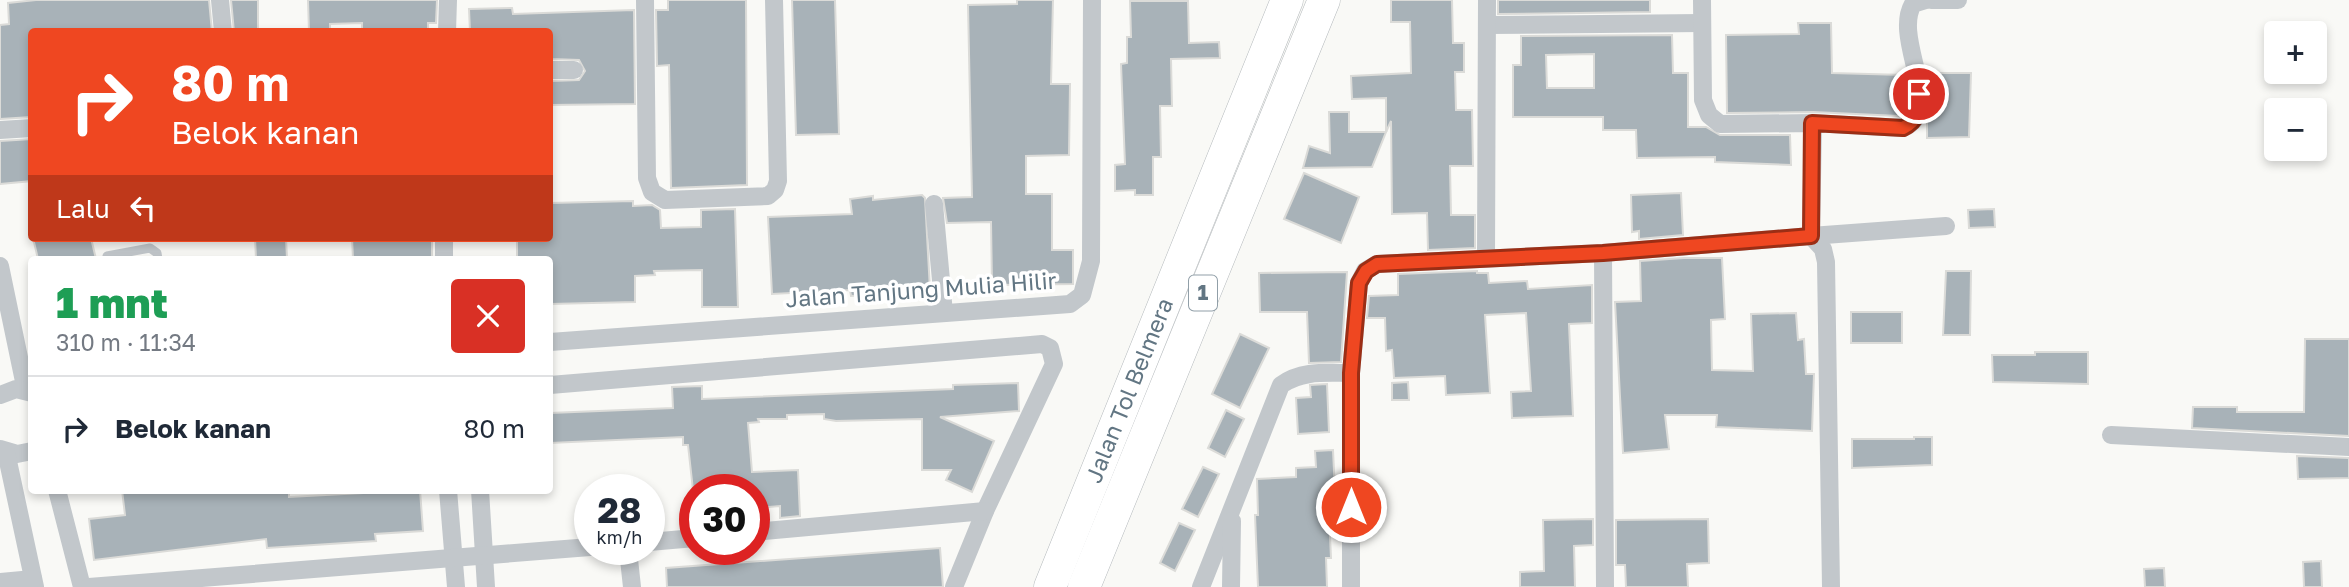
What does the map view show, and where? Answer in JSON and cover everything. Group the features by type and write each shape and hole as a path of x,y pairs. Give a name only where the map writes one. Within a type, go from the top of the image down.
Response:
{"highway":[{"name":"Jalan Tol Belmera","path":"1050,587 1287,0"},
{"name":"1","path":"1084,587 1324,0"}],"street":[{"path":"220,0 223,28"},
{"path":"447,28 448,0"},
{"path":"645,0 647,178 652,192 664,200 768,196 775,190 778,181 774,0"},
{"name":"Jalan Tanjung Mulia Hilir","path":"553,342 1070,304 1082,295 1091,261 1092,0"},
{"path":"1486,257 1487,0"},
{"path":"1702,0 1703,100 1709,115 1720,124 1812,123 1903,128 1912,124 1919,110 1918,77 1906,30 1913,4 1928,0 1958,0"},
{"path":"1487,25 1702,23"},
{"path":"553,70 574,70"},
{"path":"1812,123 1811,236 1824,249 1826,262 1831,587"},
{"path":"0,130 28,128"},
{"path":"934,204 943,313"},
{"path":"1351,587 1351,373 1359,283 1366,271 1377,264 1603,253 1946,226"},
{"path":"1603,253 1605,587"},
{"path":"0,266 28,384"},
{"path":"553,385 1042,344 1052,349 1054,363 985,511 954,587"},
{"path":"1201,587 1281,385 1292,377 1306,373 1351,373"},
{"path":"0,395 16,390 28,392"},
{"path":"2111,435 2349,447"},
{"path":"0,582 34,583 3,450 17,454 28,452"},
{"path":"58,494 82,587"},
{"path":"448,494 456,587"},
{"path":"480,494 486,587"},
{"path":"770,531 985,511"},
{"path":"1231,587 1232,511"},
{"path":"89,587 303,579 454,556 574,548"},
{"path":"630,565 632,587"}],"lane":[{"path":"107,256 150,248 158,256"}],"building":[{"path":"36,0 209,0 212,28 28,28 28,117 0,119 0,25 9,24 8,3"},
{"path":"231,0 258,0 258,28 234,28"},
{"path":"308,0 437,0 436,23 428,23 428,28 362,28 362,23 309,28"},
{"path":"668,0 746,0 747,185 671,188 669,65 657,66 656,10 668,10"},
{"path":"792,0 835,0 839,134 796,135"},
{"path":"1017,0 1053,0 1051,84 1070,84 1069,155 1026,156 1026,194 1052,194 1052,250 1073,250 1073,284 992,285 991,222 947,223 943,198 972,197 968,5 1017,4"},
{"path":"1391,0 1452,0 1453,43 1464,43 1464,72 1455,72 1456,110 1472,110 1473,166 1450,166 1451,215 1475,215 1475,248 1428,250 1427,213 1392,214 1391,121 1386,132 1386,98 1352,99 1351,76 1411,73 1410,22 1391,22"},
{"path":"1498,0 1650,0 1650,12 1498,14"},
{"path":"1130,1 1188,1 1189,43 1219,42 1220,58 1171,59 1172,106 1160,106 1161,157 1153,157 1153,195 1135,195 1135,190 1115,191 1115,165 1125,164 1121,64 1127,63 1127,37 1131,37"},
{"path":"512,8 513,14 634,10 635,104 553,105 553,81 579,80 585,71 579,60 553,59 553,28 470,28 469,9"},
{"path":"1798,23 1831,23 1832,73 1905,75 1908,104 1905,112 1899,116 1813,112 1727,113 1726,35 1799,34"},
{"path":"1672,35 1673,73 1688,73 1688,127 1706,127 1720,135 1790,135 1791,165 1715,162 1715,157 1637,158 1636,130 1603,130 1603,117 1513,117 1513,65 1521,65 1521,36","holes":["1594,54 1594,88 1547,88 1546,55"]},
{"path":"1928,73 1971,73 1969,137 1927,138 1927,119 1931,105"},
{"path":"1329,112 1349,112 1349,132 1386,132 1372,167 1303,168 1309,146 1330,153"},
{"path":"28,139 28,181 0,184 0,141"},
{"path":"1304,173 1359,197 1341,243 1284,219"},
{"path":"1681,193 1683,235 1639,239 1639,231 1632,232 1631,195"},
{"path":"922,195 925,198 930,290 851,296 850,290 772,294 768,217 852,214 850,199 873,196 873,200"},
{"path":"633,201 633,206 652,205 660,210 661,228 701,227 701,210 735,209 738,307 702,307 702,270 654,271 655,275 635,276 635,302 553,304 553,256 517,256 517,242 553,242 553,203"},
{"path":"1994,209 1995,227 1969,228 1968,210"},
{"path":"34,242 92,242 95,256 37,256"},
{"path":"255,242 286,242 287,256 256,256"},
{"path":"352,242 432,242 432,256 353,256"},
{"path":"1722,258 1725,319 1711,320 1712,370 1753,371 1751,314 1796,313 1798,340 1804,339 1806,374 1814,374 1812,431 1716,427 1717,415 1665,415 1669,449 1623,453 1615,302 1641,301 1640,261"},
{"path":"1477,271 1488,273 1489,283 1527,281 1528,289 1592,285 1592,323 1569,324 1573,416 1512,418 1511,392 1531,391 1526,313 1485,315 1490,393 1446,395 1445,376 1394,378 1392,350 1386,351 1385,318 1367,318 1369,296 1398,295 1398,274"},
{"path":"1946,271 1971,271 1970,335 1943,335"},
{"path":"1347,272 1341,362 1309,363 1307,312 1260,312 1259,273"},
{"path":"1851,312 1902,312 1902,343 1851,343"},
{"path":"1240,334 1269,348 1240,408 1212,394"},
{"path":"2305,339 2349,339 2349,436 2192,428 2193,407 2237,407 2237,412 2304,412"},
{"path":"2035,352 2088,352 2088,384 1993,382 1992,355 2035,355"},
{"path":"1408,382 1409,400 1392,400 1392,383"},
{"path":"1018,383 1019,411 940,417 994,441 972,492 946,480 951,470 922,470 922,419 836,421 824,419 824,414 787,415 787,419 758,419 759,422 748,423 752,472 798,470 800,516 780,518 780,506 770,507 770,474 691,474 688,445 683,445 683,437 553,443 553,413 673,408 672,387 702,386 702,399 953,389 953,385"},
{"path":"1327,384 1329,432 1298,434 1296,398 1311,397 1310,385"},
{"path":"1226,410 1244,419 1225,457 1208,448"},
{"path":"1932,437 1932,465 1852,468 1852,439"},
{"path":"1333,450 1335,492 1328,492 1331,558 1326,558 1327,587 1258,587 1255,515 1258,515 1257,479 1296,477 1296,468 1316,467 1315,451"},
{"path":"2297,456 2349,458 2349,478 2298,479"},
{"path":"1203,467 1219,474 1198,517 1182,509"},
{"path":"122,494 289,494 289,497 420,494 423,531 375,534 376,541 267,548 266,539 94,560 89,519 125,515"},
{"path":"1593,519 1593,545 1574,546 1575,587 1520,587 1520,572 1544,571 1543,520"},
{"path":"1708,519 1709,563 1687,564 1688,587 1626,587 1625,565 1616,565 1616,520"},
{"path":"1179,523 1195,530 1175,571 1160,563"},
{"path":"940,548 943,587 667,587 666,568 770,565 770,560"},
{"path":"2321,561 2322,587 2304,587 2303,562"},
{"path":"2164,568 2165,587 2145,587 2144,569"}],"route":[{"path":"1351,507 1351,373 1359,283 1366,271 1377,264 1603,253 1811,236 1812,123 1903,128 1912,124 1919,110 1919,94"}]}
